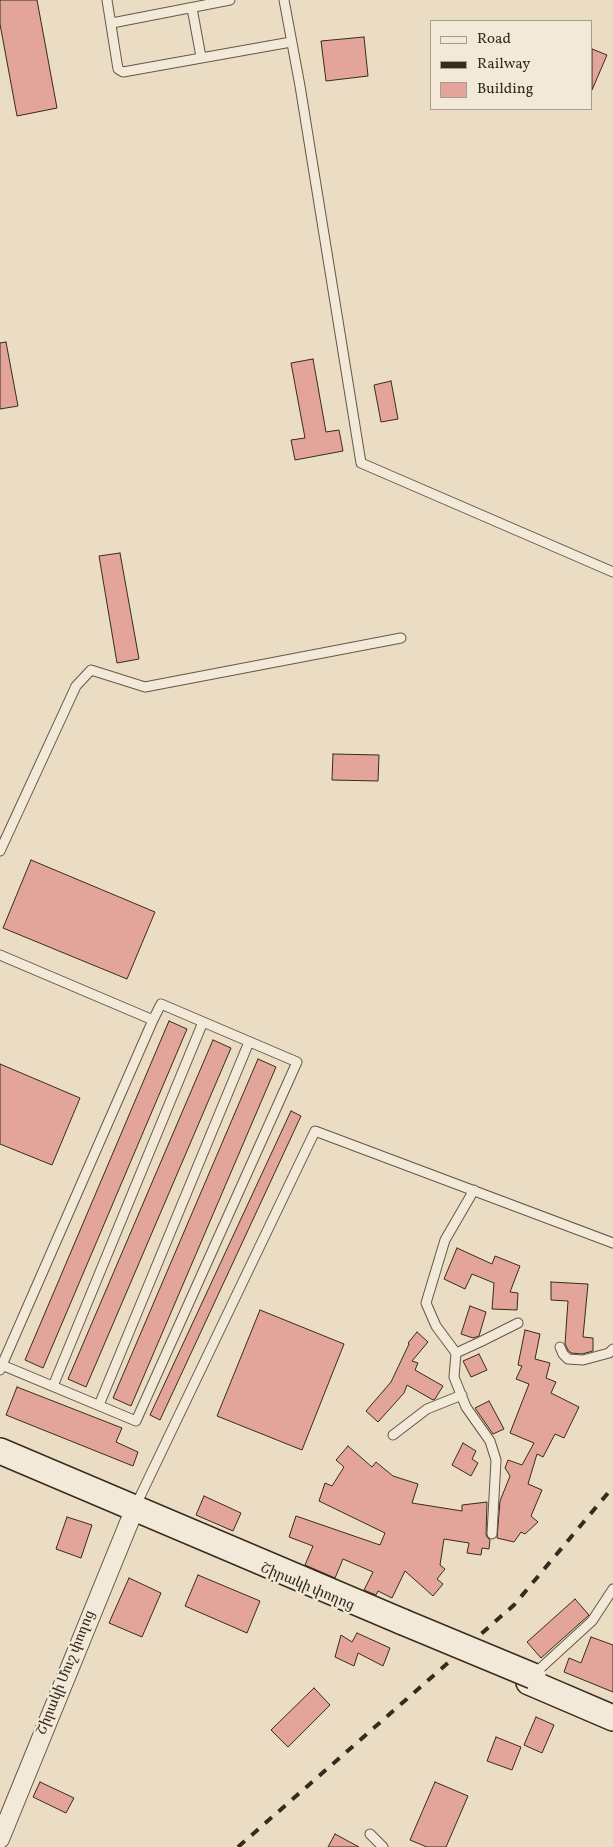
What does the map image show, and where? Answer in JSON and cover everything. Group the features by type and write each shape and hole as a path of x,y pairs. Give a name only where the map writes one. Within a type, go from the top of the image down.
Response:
{"main road":[{"name":"Շիրակի փողոց","path":"0,1451 133,1511"},
{"name":"Շիրակի փողոց","path":"0,1458 133,1511 531,1679 613,1718"},
{"name":"Շիրակի փողոց","path":"559,1691 613,1708"}],"street":[{"name":"Շիրակի Մուշ փողոց","path":"0,1839 133,1511"}],"lane":[{"path":"107,0 118,69 123,72 201,56 291,42"},
{"path":"112,23 230,0"},
{"path":"284,0 300,86 361,463 613,572"},
{"path":"192,8 201,56"},
{"path":"0,850 76,686 91,670 145,688 401,638"},
{"path":"0,954 153,1020"},
{"path":"161,1004 203,1022 297,1062 136,1421 53,1386 1,1368 161,1004"},
{"path":"53,1386 203,1022"},
{"path":"99,1405 249,1042"},
{"path":"133,1511 315,1131 613,1243"},
{"path":"474,1190 446,1240 426,1302 436,1326 456,1353 454,1377 466,1407 490,1441 496,1460 492,1534"},
{"path":"456,1353 518,1323"},
{"path":"560,1347 568,1359 583,1360 609,1353 613,1349"},
{"path":"393,1435 427,1408 462,1395"},
{"path":"531,1679 592,1621 613,1589"},
{"path":"370,1834 383,1847"}],"building":[{"path":"0,0 37,0 57,108 17,116 0,24"},
{"path":"364,37 368,76 326,81 321,41"},
{"path":"593,49 607,55 593,88"},
{"path":"6,342 18,406 0,409 0,343"},
{"path":"313,359 326,432 339,430 343,451 295,460 291,440 305,438 291,363"},
{"path":"391,381 398,419 381,422 374,385"},
{"path":"120,553 139,659 117,663 99,556"},
{"path":"333,754 379,755 378,781 332,780"},
{"path":"31,860 155,912 127,979 3,928"},
{"path":"169,1021 187,1029 43,1368 25,1360"},
{"path":"213,1040 231,1048 86,1387 68,1379"},
{"path":"258,1059 276,1067 131,1406 113,1398"},
{"path":"0,1064 80,1098 52,1165 0,1144"},
{"path":"291,1111 301,1116 160,1420 150,1415"},
{"path":"457,1248 492,1264 495,1256 520,1266 510,1292 518,1293 517,1310 492,1309 494,1283 472,1274 465,1289 444,1279"},
{"path":"551,1282 588,1284 583,1337 593,1338 593,1351 582,1354 571,1353 568,1350 565,1344 568,1301 551,1300"},
{"path":"470,1306 486,1312 479,1336 473,1338 461,1334"},
{"path":"260,1310 344,1344 302,1450 217,1416"},
{"path":"525,1330 540,1334 535,1359 550,1363 546,1378 556,1382 551,1393 579,1407 564,1438 555,1434 543,1457 537,1454 528,1484 542,1490 531,1516 538,1522 525,1534 521,1532 514,1542 497,1538 500,1501 510,1476 505,1468 508,1460 522,1465 534,1443 510,1433 529,1384 516,1379 522,1366 518,1365"},
{"path":"417,1332 428,1342 412,1361 418,1363 415,1370 443,1386 433,1400 407,1385 404,1393 378,1422 366,1411 391,1382 408,1343"},
{"path":"479,1354 487,1370 471,1377 463,1361"},
{"path":"17,1387 122,1428 116,1442 138,1452 133,1466 6,1415"},
{"path":"489,1401 504,1429 493,1434 475,1408"},
{"path":"463,1443 476,1451 472,1459 478,1463 471,1476 452,1465"},
{"path":"348,1446 372,1467 376,1462 393,1476 418,1484 412,1503 462,1511 462,1505 487,1502 486,1534 490,1540 489,1549 482,1548 481,1555 467,1553 469,1543 444,1539 440,1565 445,1569 437,1579 443,1584 433,1596 405,1571 392,1598 378,1591 376,1595 364,1590 373,1572 343,1559 335,1578 305,1565 313,1546 289,1537 296,1516 380,1545 385,1533 319,1501 325,1483 332,1486 344,1467 336,1460"},
{"path":"204,1496 241,1513 233,1531 196,1515"},
{"path":"67,1517 92,1525 81,1558 56,1549"},
{"path":"198,1575 260,1601 247,1633 185,1606"},
{"path":"129,1578 161,1593 142,1637 109,1623"},
{"path":"575,1599 589,1615 541,1658 527,1642"},
{"path":"357,1633 390,1648 383,1666 358,1653 354,1666 335,1657 341,1635 352,1642"},
{"path":"591,1637 613,1645 613,1692 564,1672 569,1658 581,1663"},
{"path":"314,1688 330,1705 288,1747 271,1730"},
{"path":"536,1717 554,1725 542,1753 524,1745"},
{"path":"496,1737 521,1747 512,1770 487,1761"},
{"path":"40,1782 74,1798 66,1813 33,1797"},
{"path":"435,1782 468,1796 446,1847 427,1847 410,1840"},
{"path":"335,1834 359,1847 328,1847"}],"railway":[{"path":"238,1847 514,1605 613,1487"}]}
